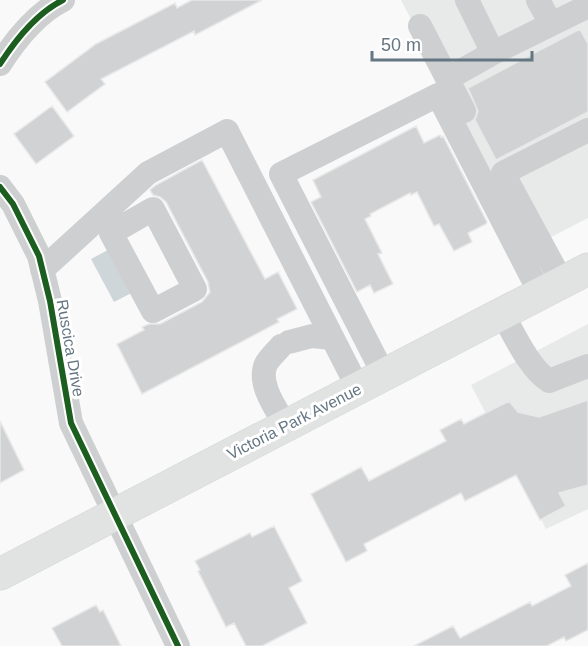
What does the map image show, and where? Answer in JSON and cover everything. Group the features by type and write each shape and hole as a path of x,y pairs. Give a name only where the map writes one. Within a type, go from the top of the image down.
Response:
{"main road":[{"name":"Victoria Park Avenue","path":"0,574 563,281"}],"street":[{"path":"0,64 11,46 49,8 63,0"},
{"path":"467,0 493,53"},
{"path":"538,0 551,24"},
{"path":"447,79 493,53 588,6"},
{"path":"420,26 491,163 503,173 563,281"},
{"path":"371,382 282,174 438,95 563,281"},
{"path":"503,173 588,130"},
{"path":"42,270 148,173 227,131 332,338 371,382"},
{"path":"138,182 153,210"},
{"name":"Ruscica Drive","path":"0,187 13,204 39,256 50,301 71,423 178,646"},
{"path":"502,313 521,348 549,381 588,366"},
{"path":"286,426 268,393 264,378 266,364 285,344 312,336 332,338"}],"shaded area":[{"path":"401,0 573,0 574,2 588,0 588,218 530,248"},
{"path":"121,243 145,286 114,302 91,259"},
{"path":"588,324 588,509 546,529 471,385"}],"building":[{"path":"192,0 262,0 195,35 194,31 101,79 105,84 67,112 45,82 96,44 175,3 177,8"},
{"path":"580,29 588,44 588,112 496,160 475,120 478,111 468,88"},
{"path":"52,106 74,136 36,164 14,134"},
{"path":"416,126 424,143 440,135 443,136 487,222 468,233 472,242 454,251 439,224 434,226 417,192 411,195 410,193 370,214 371,216 365,219 382,253 378,254 393,284 374,293 370,285 357,292 311,202 321,197 313,180"},
{"path":"202,160 265,279 278,272 297,309 277,319 279,322 142,394 117,344 144,330 142,327 149,324 160,324 202,302 210,292 208,282 166,202 153,195 150,190"},
{"path":"588,400 588,485 559,493 566,506 540,520 516,475 465,501 461,493 364,544 367,551 346,562 311,494 361,467 369,481 446,441 440,430 461,419 464,424 509,401 518,412 539,417"},
{"path":"0,421 24,470 0,483"},
{"path":"274,526 302,581 289,588 307,623 262,646 246,646 234,623 226,627 195,561 250,533 252,537"},
{"path":"588,563 588,630 566,641 564,637 547,646 414,646 453,626 460,638 530,602 532,606 571,586 565,575"},
{"path":"96,605 100,612 103,610 121,646 62,646 52,628"}],"cycle path":[{"path":"0,64 28,28 44,12 63,0"},
{"path":"0,187 13,204 39,256 50,301 71,423 178,646"}]}
